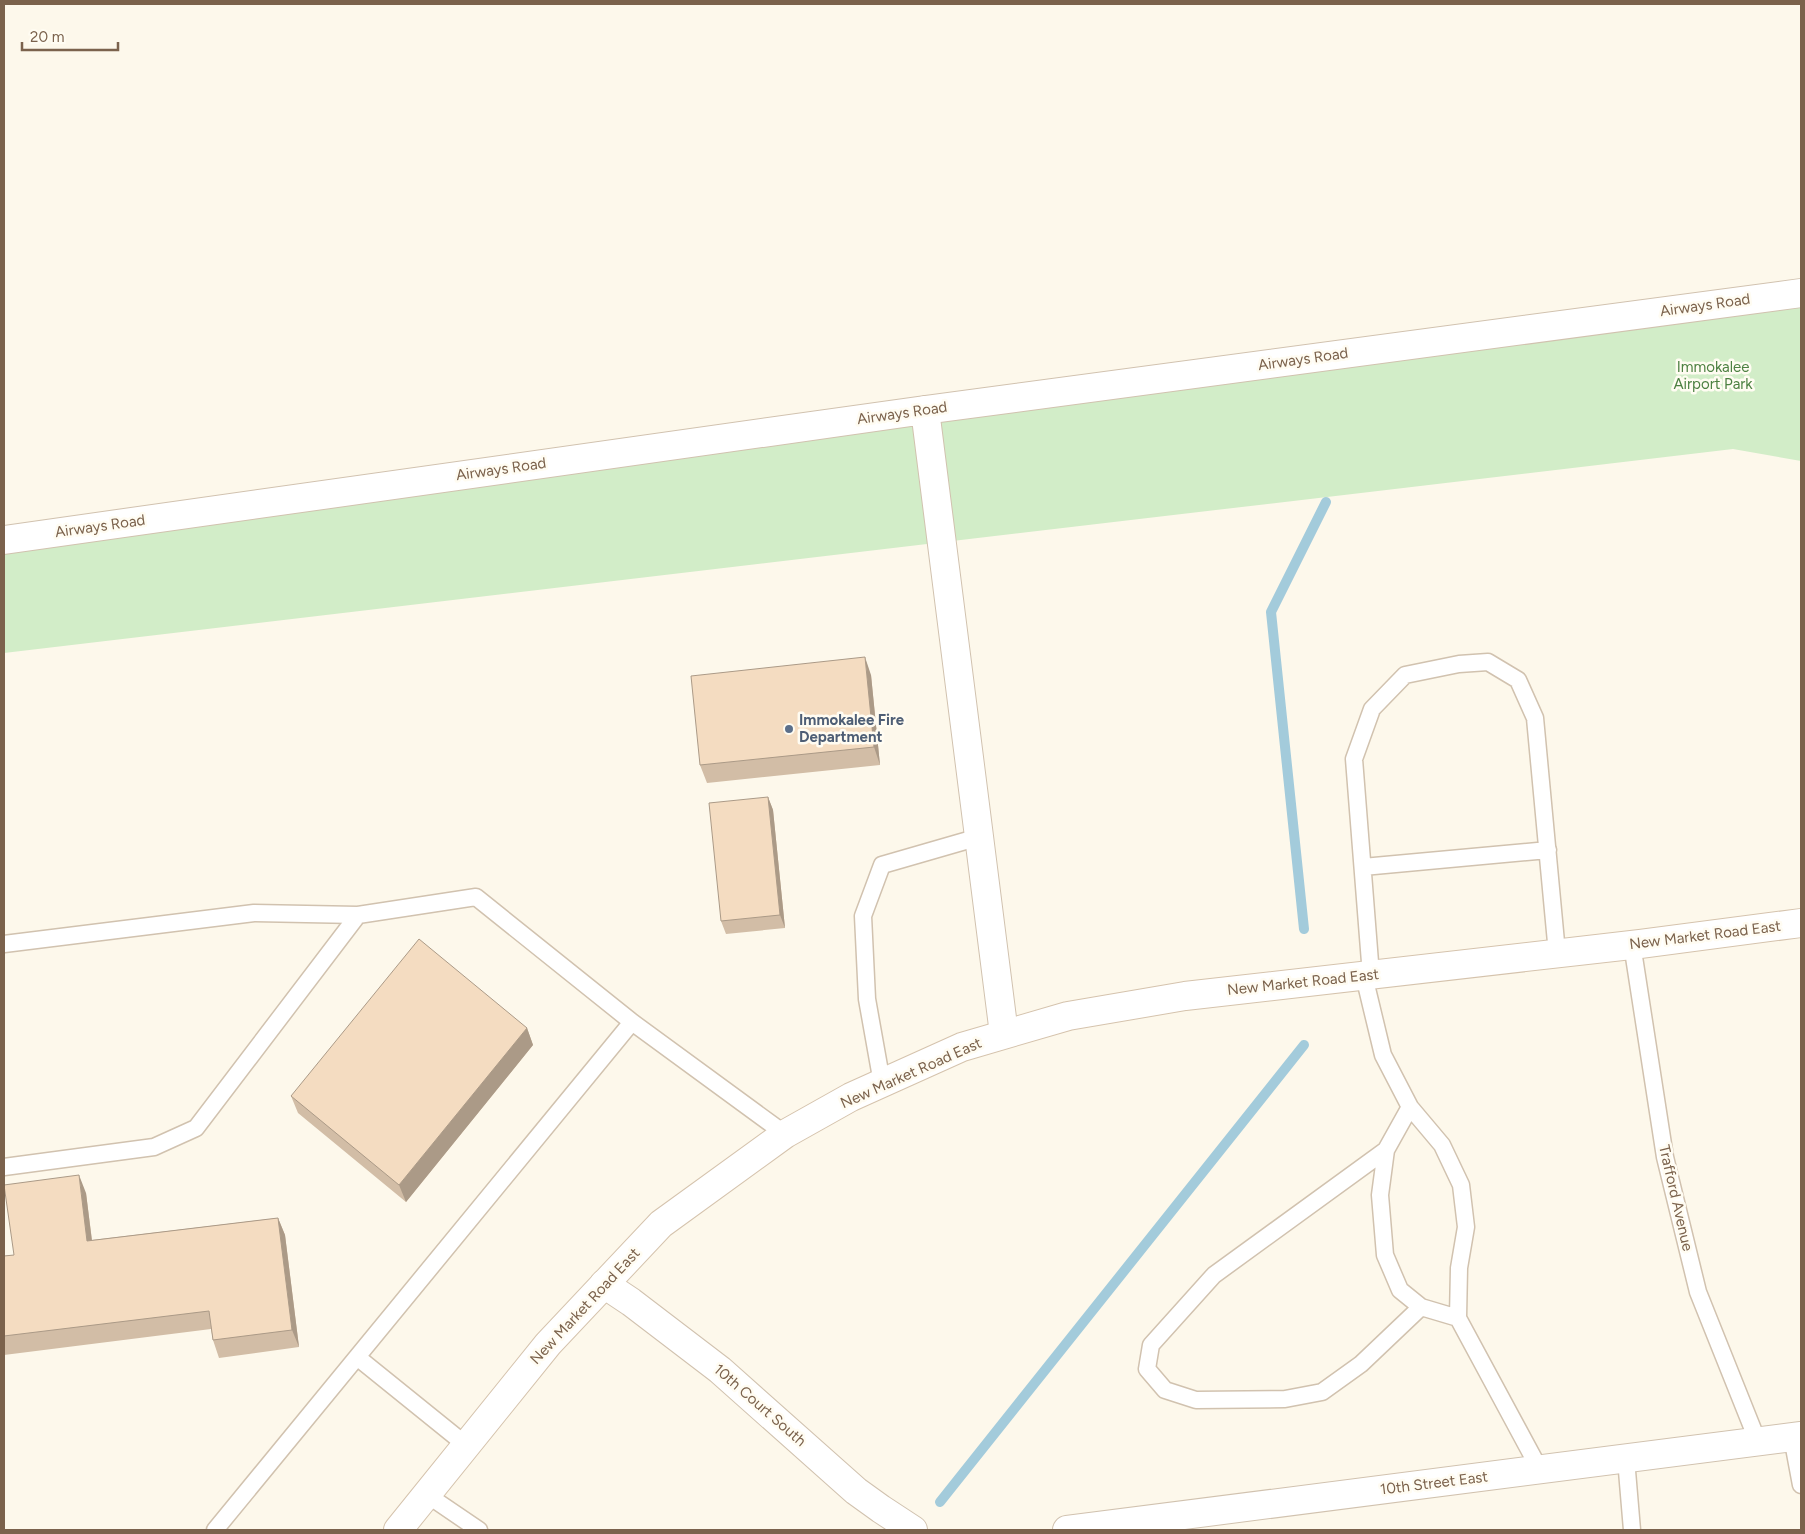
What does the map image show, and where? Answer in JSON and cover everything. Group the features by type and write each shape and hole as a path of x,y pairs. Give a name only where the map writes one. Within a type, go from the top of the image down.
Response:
{"street":[{"name":"Airways Road","path":"4,540 926,410 1801,293"},
{"path":"926,410 1004,1034"},
{"name":"New Market Road East","path":"398,1530 548,1344 661,1224 785,1134 851,1097 962,1047 1068,1016 1185,996 1801,923"},
{"name":"10th Court South","path":"604,1284 631,1302 720,1370 856,1491 912,1530"},
{"name":"10th Street East","path":"1067,1530 1797,1437"}],"lane":[{"path":"1540,1470 1458,1318 1459,1268 1466,1227 1461,1184 1442,1145 1410,1106 1383,1055 1368,975 1363,867 1354,759 1372,709 1405,675 1459,664 1488,662 1518,680 1535,718 1557,953"},
{"path":"882,1083 867,999 863,916 882,865 979,837"},
{"path":"1363,867 1548,850"},
{"path":"4,944 254,913 358,916 476,897 632,1022 785,1134"},
{"path":"4,1168 154,1147 196,1128 358,916"},
{"name":"Trafford Avenue","path":"1632,944 1665,1157 1698,1292 1758,1442"},
{"path":"215,1530 632,1022"},
{"path":"1410,1106 1386,1150 1380,1195 1385,1255 1400,1290 1420,1307 1458,1318"},
{"path":"1386,1150 1214,1275 1151,1345 1148,1369 1165,1390 1196,1400 1285,1399 1322,1392 1361,1364 1420,1307"},
{"path":"357,1357 466,1445"},
{"path":"1797,1437 1801,1485"},
{"path":"1626,1459 1632,1530"},
{"path":"426,1494 479,1530"}],"green space":[{"name":"Immokalee Airport Park","path":"1801,288 1801,461 1733,449 4,653 4,540"}],"building":[{"name":"Immokalee Fire Department","path":"865,657 874,747 700,765 691,676"},
{"path":"768,797 780,915 721,921 709,803"},
{"path":"419,939 527,1028 399,1185 291,1096"},
{"path":"79,1175 87,1241 278,1218 292,1330 213,1340 209,1311 4,1336 4,1256 14,1255 4,1185"}],"waterway":[{"path":"1304,929 1271,612 1326,502"},
{"path":"940,1502 1304,1045"}],"place":[{"name":"Immokalee Fire Department","path":"789,729"}]}
